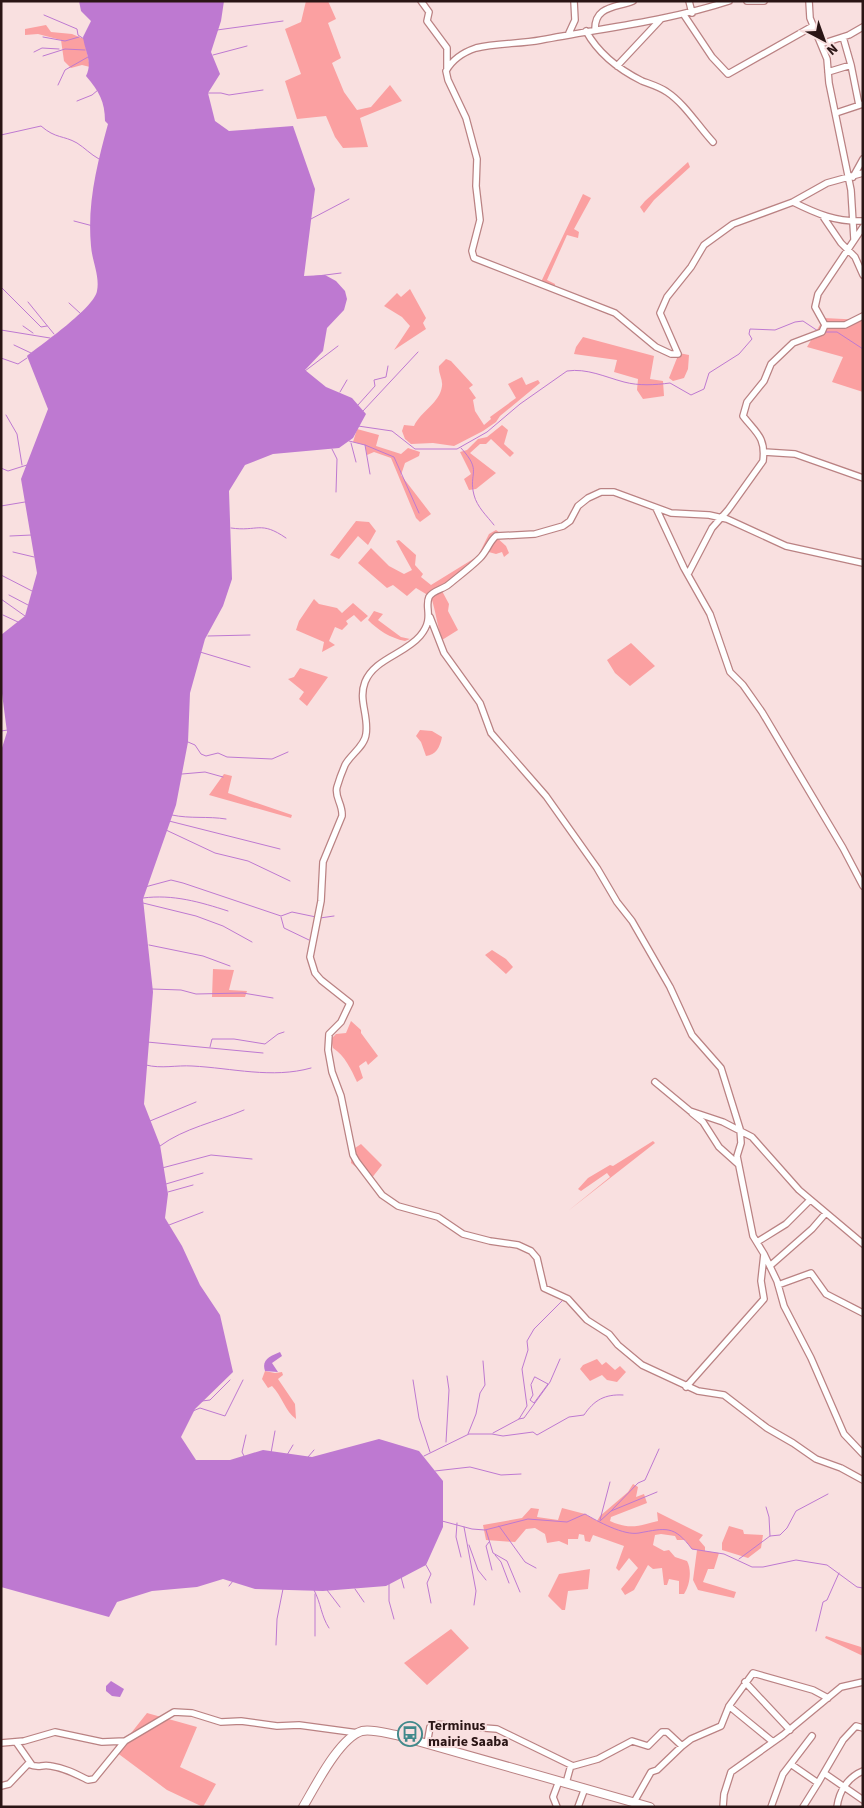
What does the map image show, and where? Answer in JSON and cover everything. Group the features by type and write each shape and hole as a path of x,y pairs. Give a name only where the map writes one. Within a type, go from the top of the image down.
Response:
{"street":[{"path":"421,1 429,12 427,21 447,48 448,80 466,118 477,159 476,186 480,220 472,251 474,258 615,313 662,351 678,354 660,313 667,297 692,267 700,250 733,224 793,202 827,183 851,178 863,173"},
{"path":"569,33 575,20 574,1"},
{"path":"595,29 598,16 603,10 633,1"},
{"path":"689,1 692,13"},
{"path":"447,69 460,56 477,48 542,40 569,33 684,15 729,1"},
{"path":"747,1 764,1"},
{"path":"809,1 809,14 827,59 837,129 851,178 854,239"},
{"path":"684,15 708,52 728,74 813,26"},
{"path":"617,66 661,19"},
{"path":"821,44 843,37 863,26"},
{"path":"586,31 606,57 617,66 670,95 713,142"},
{"path":"836,113 861,104 843,37"},
{"path":"828,72 851,65"},
{"path":"851,178 863,160"},
{"path":"793,202 824,218 853,222 863,221"},
{"path":"824,218 841,244 848,249 862,270"},
{"path":"825,325 815,307 818,294 863,227"},
{"path":"825,325 845,325 863,316"},
{"path":"688,574 708,533 761,465 764,452 760,435 742,414 745,406 764,381 770,364 788,346 820,334 825,325"},
{"path":"764,452 795,454 863,478"},
{"path":"863,563 786,546 721,518 688,513 671,513 614,492 601,492 578,506 570,521 563,526 535,534 496,536 484,554 470,567 447,586 431,594 429,598 430,616 444,653 480,703 491,733 546,796 597,868 617,902 632,921 670,987 692,1035 721,1068 740,1129 738,1164 745,1190 753,1236 771,1265 784,1306 811,1358 844,1434 863,1454"},
{"path":"656,508 710,614 730,672 743,685 762,712 843,848 863,886"},
{"path":"430,616 420,636 380,663 366,679 362,703 366,717 366,737 345,765 337,788 336,793 343,808 342,816 322,869 321,901 310,957 315,973 321,980 350,1003 341,1022 330,1034 328,1050 332,1072 342,1096 352,1155 382,1195 398,1206 438,1217 463,1234 490,1241 518,1245 531,1251 537,1258 542,1284 548,1291 568,1299 587,1320 608,1334 642,1365 686,1387 724,1395 766,1428 794,1443 816,1459 841,1468 863,1480"},
{"path":"655,1082 703,1122 719,1147 738,1164"},
{"path":"690,1111 740,1129 760,1144 810,1200 863,1244"},
{"path":"757,1242 786,1224 810,1200"},
{"path":"771,1265 812,1230 825,1214"},
{"path":"686,1387 761,1305 764,1299 761,1281 764,1254"},
{"path":"778,1285 811,1273 826,1294 863,1313"},
{"path":"761,1281 775,1276"},
{"path":"623,1807 632,1802 651,1772 657,1770 682,1746 691,1739 721,1726 729,1706 751,1674 755,1672 790,1685 813,1690 828,1698"},
{"path":"745,1682 790,1730"},
{"path":"723,1807 724,1794 731,1772 790,1730 841,1687 863,1682"},
{"path":"729,1706 773,1742"},
{"path":"30,1763 74,1771 91,1780 100,1774 125,1741 170,1714 178,1712 192,1713 221,1722 241,1721 277,1726 299,1725 358,1733 368,1731 385,1733 650,1807"},
{"path":"427,1744 432,1724 486,1727 507,1732 518,1740 571,1765 590,1763 632,1741 648,1746 662,1732 667,1732 682,1746"},
{"path":"804,1807 829,1761 852,1730 856,1726 863,1728"},
{"path":"1,1743 24,1741 43,1733 55,1732 102,1742 125,1741"},
{"path":"306,1805 334,1758 349,1739 358,1733"},
{"path":"771,1807 782,1774 792,1765 812,1736"},
{"path":"22,1749 24,1741"},
{"path":"16,1742 30,1763"},
{"path":"1,1786 9,1784 30,1763"},
{"path":"557,1807 553,1797 571,1765"},
{"path":"792,1765 818,1783"},
{"path":"837,1807 845,1786 852,1777 863,1771"},
{"path":"824,1773 863,1800"},
{"path":"578,1807 585,1788"}],"shaded area":[{"path":"79,1 224,1 221,21 211,52 220,74 208,93 215,121 229,131 293,126 315,189 304,276 325,275 336,281 345,291 347,299 344,310 327,328 323,351 305,370 326,387 352,398 366,414 353,438 339,448 273,454 245,465 229,491 232,579 223,606 205,639 190,693 188,742 176,805 143,899 153,992 144,1104 160,1145 168,1194 165,1218 182,1246 200,1285 220,1315 233,1372 195,1409 181,1437 196,1460 230,1460 263,1450 312,1457 379,1439 419,1451 443,1481 443,1527 426,1565 386,1586 323,1591 255,1589 223,1579 197,1587 152,1591 117,1602 109,1617 1,1587 1,751 7,732 1,686 1,635 25,616 37,573 21,479 48,409 27,356 87,307 94,298 98,285 91,246 90,215 97,169 108,124 105,121 104,108 100,97 86,76 89,61 83,37 91,21 81,11"},
{"path":"306,1 328,1 336,19 328,23 341,58 332,63 344,92 357,110 371,107 390,85 402,101 360,118 368,147 343,148 335,137 326,116 297,119 285,81 301,74 285,29 301,22"},
{"path":"46,25 51,32 72,34 84,39 90,67 82,65 71,68 64,61 61,40 38,34 25,35 25,29"},
{"path":"688,162 690,167 654,200 644,213 640,207 645,201"},
{"path":"583,194 591,198 574,229 579,232 578,238 567,235 547,280 555,284 555,287 541,282"},
{"path":"410,289 426,318 423,323 426,329 394,350 410,326 402,317 384,306 397,293 401,297"},
{"path":"824,318 863,320 863,392 832,382 843,357 807,347"},
{"path":"583,337 654,356 650,379 663,381 664,396 643,399 637,390 638,379 614,372 617,360 574,354 576,347"},
{"path":"679,353 689,355 688,369 684,378 673,381 669,378"},
{"path":"446,359 451,361 473,385 469,388 476,398 473,400 475,411 484,425 491,419 490,417 516,398 508,384 522,377 526,385 538,380 540,383 500,416 496,422 454,446 433,443 411,444 405,439 402,431 404,425 414,426 438,397 441,392 442,383 439,366"},
{"path":"502,425 508,430 504,444 514,453 510,457 491,439 486,444 480,444 470,453 496,473 476,489 469,490 464,479 471,474 460,452 467,450 478,439 487,437"},
{"path":"357,429 379,435 376,446 401,454 408,448 420,452 419,456 405,463 401,475 431,514 420,522 416,518 391,458 374,452 367,455 365,445 353,442"},
{"path":"356,521 369,522 376,531 368,545 358,536 339,559 330,555"},
{"path":"496,530 500,533 495,536 506,546 509,553 504,557 502,552 496,554 485,551 442,591 449,604 448,611 458,630 442,640 431,597 416,588 407,596 393,585 387,588 358,563 371,548 389,566 404,574 412,570 396,541 399,540 416,555 415,565 423,574 421,577 431,585 478,556 489,534"},
{"path":"314,599 319,604 337,608 342,613 353,603 368,616 361,622 354,615 346,621 348,624 342,630 335,627 329,641 335,645 322,652 324,642 296,630 299,621"},
{"path":"374,611 383,614 378,620 401,637 410,639 405,641 394,638 376,627 368,620"},
{"path":"631,643 655,666 630,686 615,673 607,660"},
{"path":"300,668 328,677 307,706 299,699 304,692 288,679 294,677"},
{"path":"420,730 432,731 442,737 439,747 432,754 426,756 421,742 416,736"},
{"path":"224,774 232,776 228,793 292,815 291,818 209,795"},
{"path":"492,950 506,959 513,967 506,974 485,955"},
{"path":"213,969 234,970 229,990 247,991 245,997 212,997"},
{"path":"351,1021 361,1030 361,1033 378,1056 368,1065 366,1061 359,1066 363,1078 357,1082 344,1059 333,1048 331,1039 336,1034 346,1033"},
{"path":"653,1141 655,1143 568,1211 610,1177 607,1173 581,1191 578,1189 588,1178 610,1165 613,1166"},
{"path":"361,1144 382,1165 371,1179 351,1163 352,1150"},
{"path":"280,1352 282,1356 272,1363 278,1372 265,1371 264,1364 266,1361"},
{"path":"597,1359 602,1365 606,1362 615,1370 620,1366 626,1372 617,1382 607,1380 602,1375 590,1381 580,1369 583,1365"},
{"path":"265,1371 282,1372 283,1375 278,1379 295,1404 296,1419 289,1412 272,1386 268,1388 262,1379"},
{"path":"633,1484 638,1487 636,1497 644,1494 647,1503 611,1517 610,1521 623,1526 639,1526 658,1521 657,1512 703,1535 699,1540 705,1547 705,1551 719,1553 714,1569 708,1569 703,1582 736,1592 734,1598 698,1590 693,1580 697,1550 692,1549 685,1540 677,1540 675,1536 655,1535 653,1545 664,1551 669,1550 675,1557 687,1561 690,1578 684,1594 679,1594 679,1581 669,1579 667,1585 664,1585 662,1568 653,1569 648,1565 634,1590 625,1595 621,1589 638,1568 629,1558 619,1571 616,1568 624,1546 593,1535 590,1542 585,1541 584,1535 579,1534 578,1539 568,1539 568,1545 559,1541 547,1543 545,1534 535,1528 526,1529 515,1542 486,1540 483,1525 522,1518 531,1508 539,1509 537,1517 558,1520 562,1508 585,1514 597,1521 600,1516 628,1492"},
{"path":"729,1526 743,1530 744,1534 763,1535 761,1548 748,1558 722,1550 722,1543"},
{"path":"590,1569 588,1589 568,1591 565,1610 562,1610 548,1596 559,1574"},
{"path":"451,1629 469,1648 427,1685 404,1663"},
{"path":"826,1636 861,1647 863,1656 825,1638"},
{"path":"111,1681 124,1689 120,1697 112,1696 106,1691 106,1686"},
{"path":"147,1713 197,1727 180,1767 216,1784 203,1807 167,1790 116,1752"}],"waterway":[{"path":"44,15 77,29 78,35 84,39"},
{"path":"217,30 283,21"},
{"path":"43,37 65,41 79,37"},
{"path":"213,55 247,46"},
{"path":"34,52 42,48 59,49"},
{"path":"43,56 65,49 85,50"},
{"path":"58,85 65,70 88,57"},
{"path":"77,101 92,95 98,90"},
{"path":"207,93 229,95 263,90"},
{"path":"1,135 41,126 55,135 77,143 99,159"},
{"path":"309,220 349,199"},
{"path":"74,221 93,226"},
{"path":"302,278 341,273"},
{"path":"1,287 41,327 47,326"},
{"path":"28,302 54,334"},
{"path":"69,303 81,314"},
{"path":"358,426 392,431 415,449 457,449 487,432 520,404 567,371 589,372 635,384 653,385 670,383 691,395 704,389 709,373 739,354 752,339 749,334 750,329 775,330 803,321 818,331"},
{"path":"23,326 33,333"},
{"path":"1,330 50,338"},
{"path":"824,332 837,332 863,349"},
{"path":"14,345 31,353"},
{"path":"305,371 338,346"},
{"path":"363,411 418,352"},
{"path":"1,358 18,364 27,358"},
{"path":"358,405 375,386 374,380 386,377 388,366"},
{"path":"340,392 347,380"},
{"path":"6,415 17,434 22,465"},
{"path":"349,441 365,445 394,457 419,513"},
{"path":"351,443 356,462"},
{"path":"365,445 370,474"},
{"path":"461,448 468,456 473,467 475,499 494,525"},
{"path":"332,449 337,459 336,492"},
{"path":"1,468 8,471 27,465"},
{"path":"1,506 25,502"},
{"path":"231,528 270,529 286,538"},
{"path":"10,536 32,535"},
{"path":"13,552 34,557"},
{"path":"1,575 32,591"},
{"path":"9,595 28,605"},
{"path":"1,599 25,616"},
{"path":"3,615 18,622"},
{"path":"208,636 250,635"},
{"path":"200,652 250,667"},
{"path":"1,731 8,730"},
{"path":"188,742 195,745 201,754 206,756 218,753 227,757 272,759 288,752"},
{"path":"182,774 205,772 223,777"},
{"path":"172,815 226,819"},
{"path":"169,821 280,849"},
{"path":"166,830 215,853 248,861 290,881"},
{"path":"145,887 171,880 281,916 292,912 316,917"},
{"path":"143,898 176,898 228,911"},
{"path":"143,903 196,916 223,926 252,942"},
{"path":"320,918 334,916"},
{"path":"281,917 284,928 309,940"},
{"path":"149,945 203,956 230,966"},
{"path":"152,989 181,990 196,994 243,993 273,998"},
{"path":"210,1047 212,1039 234,1039 265,1044 278,1034 284,1032"},
{"path":"147,1042 263,1053"},
{"path":"146,1065 157,1067 192,1066 267,1073 282,1073 311,1068"},
{"path":"150,1121 196,1102"},
{"path":"160,1146 179,1134 244,1110"},
{"path":"162,1168 211,1155 252,1159"},
{"path":"166,1184 203,1173"},
{"path":"168,1192 193,1185"},
{"path":"169,1225 203,1212"},
{"path":"493,1433 519,1419 527,1406 522,1369 528,1350 527,1341 534,1329 563,1300"},
{"path":"519,1419 524,1418 550,1382 560,1359"},
{"path":"468,1434 476,1414 480,1393 485,1385 483,1361"},
{"path":"446,1442 449,1390 447,1376"},
{"path":"535,1377 548,1384 534,1403 530,1400 533,1395 531,1385 535,1377"},
{"path":"202,1401 210,1400 230,1380"},
{"path":"193,1411 200,1408 225,1416 243,1380"},
{"path":"413,1380 419,1418 430,1452"},
{"path":"424,1456 469,1434 503,1436 533,1432 537,1435 569,1417 584,1415 600,1399 623,1395"},
{"path":"271,1453 275,1431"},
{"path":"244,1456 242,1452 246,1435"},
{"path":"287,1455 293,1445"},
{"path":"611,1511 638,1483 645,1480 659,1449"},
{"path":"308,1457 314,1450"},
{"path":"435,1471 470,1467 501,1475 521,1474"},
{"path":"600,1520 610,1482"},
{"path":"600,1521 611,1511 657,1492"},
{"path":"739,1559 770,1536 780,1535 787,1528 796,1511 828,1494"},
{"path":"766,1507 769,1517 770,1536"},
{"path":"442,1521 472,1529 485,1530 528,1519 567,1522 585,1514 626,1532 639,1533 669,1530 680,1536 692,1549 724,1554 752,1567 763,1567 796,1560 827,1565 857,1587 863,1588"},
{"path":"457,1523 456,1537 461,1557"},
{"path":"499,1526 525,1562 536,1568"},
{"path":"464,1527 476,1591 474,1605"},
{"path":"486,1530 493,1553 507,1561 520,1592"},
{"path":"489,1542 486,1546 492,1570"},
{"path":"469,1545 478,1570 486,1580"},
{"path":"495,1555 501,1562 509,1583"},
{"path":"426,1565 431,1574 427,1583 431,1603"},
{"path":"816,1631 823,1602 827,1600 839,1573"},
{"path":"401,1577 404,1588"},
{"path":"229,1586 233,1581"},
{"path":"389,1583 389,1601 394,1619"},
{"path":"276,1645 277,1619 283,1589"},
{"path":"355,1589 364,1602"},
{"path":"314,1590 329,1628"},
{"path":"327,1590 340,1607"},
{"path":"315,1594 315,1636"}],"place":[{"name":"Terminus mairie Saaba","path":"410,1734"}]}
